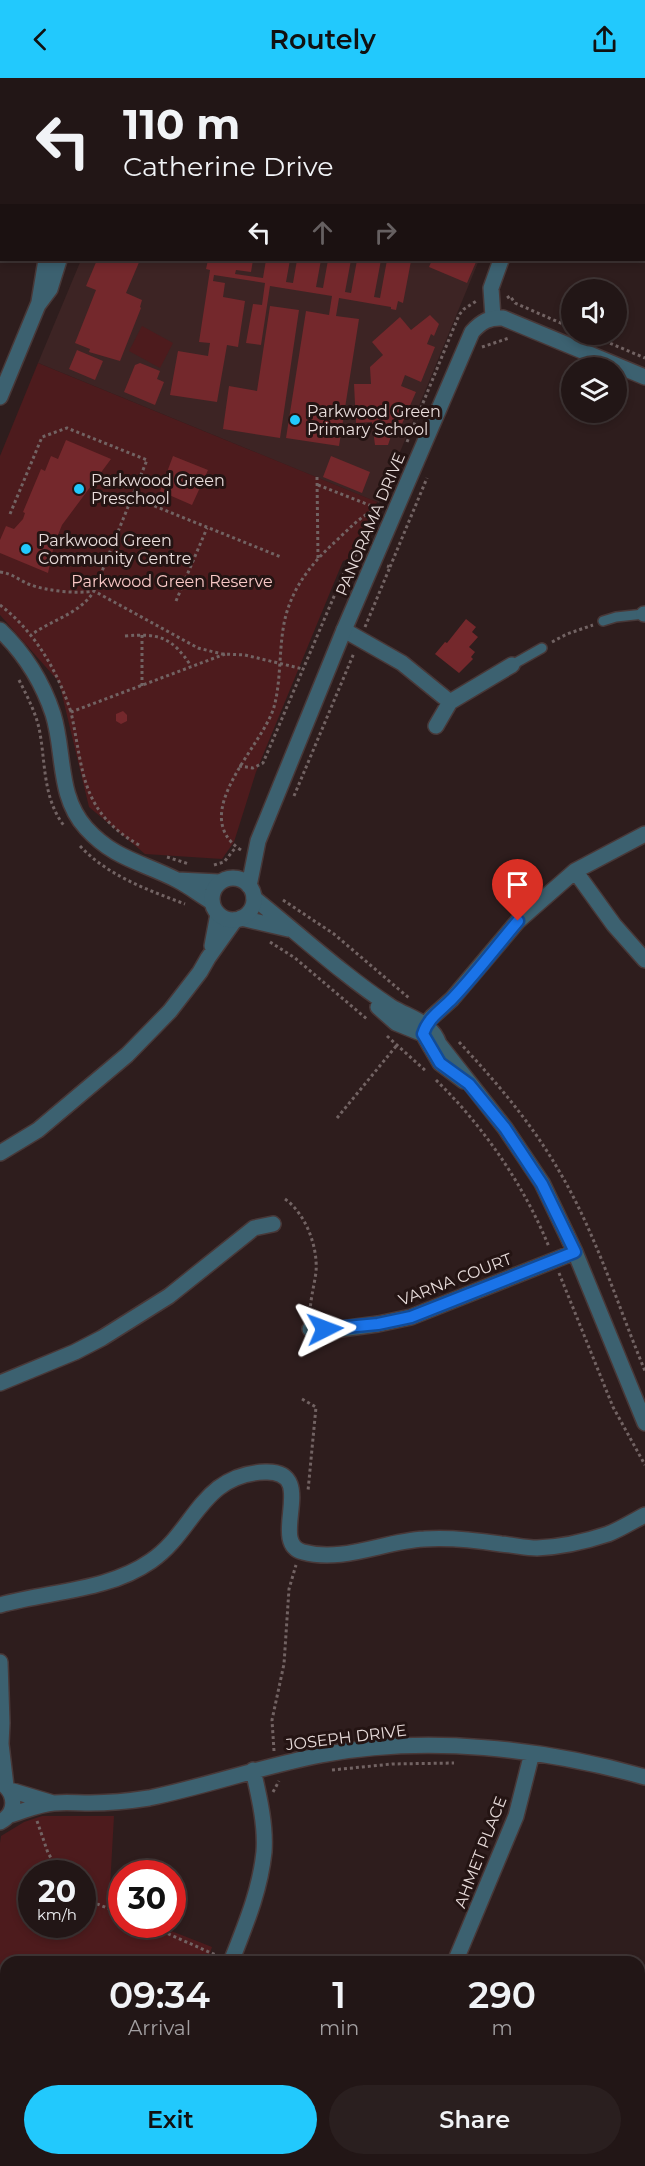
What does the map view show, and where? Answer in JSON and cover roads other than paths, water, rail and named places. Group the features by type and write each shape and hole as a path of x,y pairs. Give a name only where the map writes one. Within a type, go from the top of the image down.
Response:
{"street":[{"path":"0,397 38,305 46,261"},
{"path":"38,305 50,289 59,261"},
{"path":"501,261 491,288 493,317 514,321 645,377"},
{"name":"PANORAMA DRIVE","path":"251,892 258,841 344,630 465,343 479,323 493,317"},
{"path":"0,630 30,664 43,689 53,715 67,795 84,827 105,847 130,861 177,880 239,879 274,920 291,930 366,990 436,1034 439,1044 505,1128 542,1184 575,1252 634,1401 645,1423"},
{"path":"344,630 402,663 450,702"},
{"path":"436,726 450,702 512,665"},
{"path":"427,1029 518,921 575,871 645,834"},
{"name":"PANORAMA DRIVE","path":"226,880 242,851 258,841"},
{"path":"575,871 614,925 645,960"},
{"path":"195,879 223,918 274,920"},
{"path":"208,958 213,943 215,888 226,880"},
{"path":"0,1153 38,1130 127,1055 170,1011 238,919 250,910 251,892"},
{"path":"0,1383 64,1357 102,1338 169,1296 254,1228 273,1224"},
{"name":"VARNA COURT","path":"310,1329 350,1328 411,1317 575,1252"},
{"path":"0,1605 32,1596 105,1583 128,1575 153,1560 167,1547 202,1502 216,1489 252,1473 275,1473 284,1476 288,1481 292,1495 289,1533 291,1542 301,1552 350,1553 401,1541 425,1539 460,1539 537,1548 573,1543 610,1533 643,1515"},
{"path":"0,1598 32,1596"},
{"path":"0,1662 2,1723 0,1744 5,1786 14,1802 5,1818"},
{"name":"JOSEPH DRIVE","path":"5,1818 53,1803 93,1803 149,1798 201,1786 275,1764 324,1754 392,1746 463,1746 532,1753 645,1778"},
{"name":"AHMET PLACE","path":"457,1956 516,1816 532,1753"},
{"path":"233,1956 258,1888 264,1850 260,1802 253,1770"},
{"name":"JOSEPH DRIVE","path":"5,1786 53,1803"}],"lane":[{"path":"603,621 616,617 645,614"},
{"path":"512,665 542,648"}],"place":[{"name":"Parkwood Green Primary School","path":"295,420"},
{"name":"Parkwood Green Preschool","path":"79,489"},
{"name":"Parkwood Green Community Centre","path":"26,549"}],"park label":[{"name":"Parkwood Green Reserve","path":"172,581"}]}
